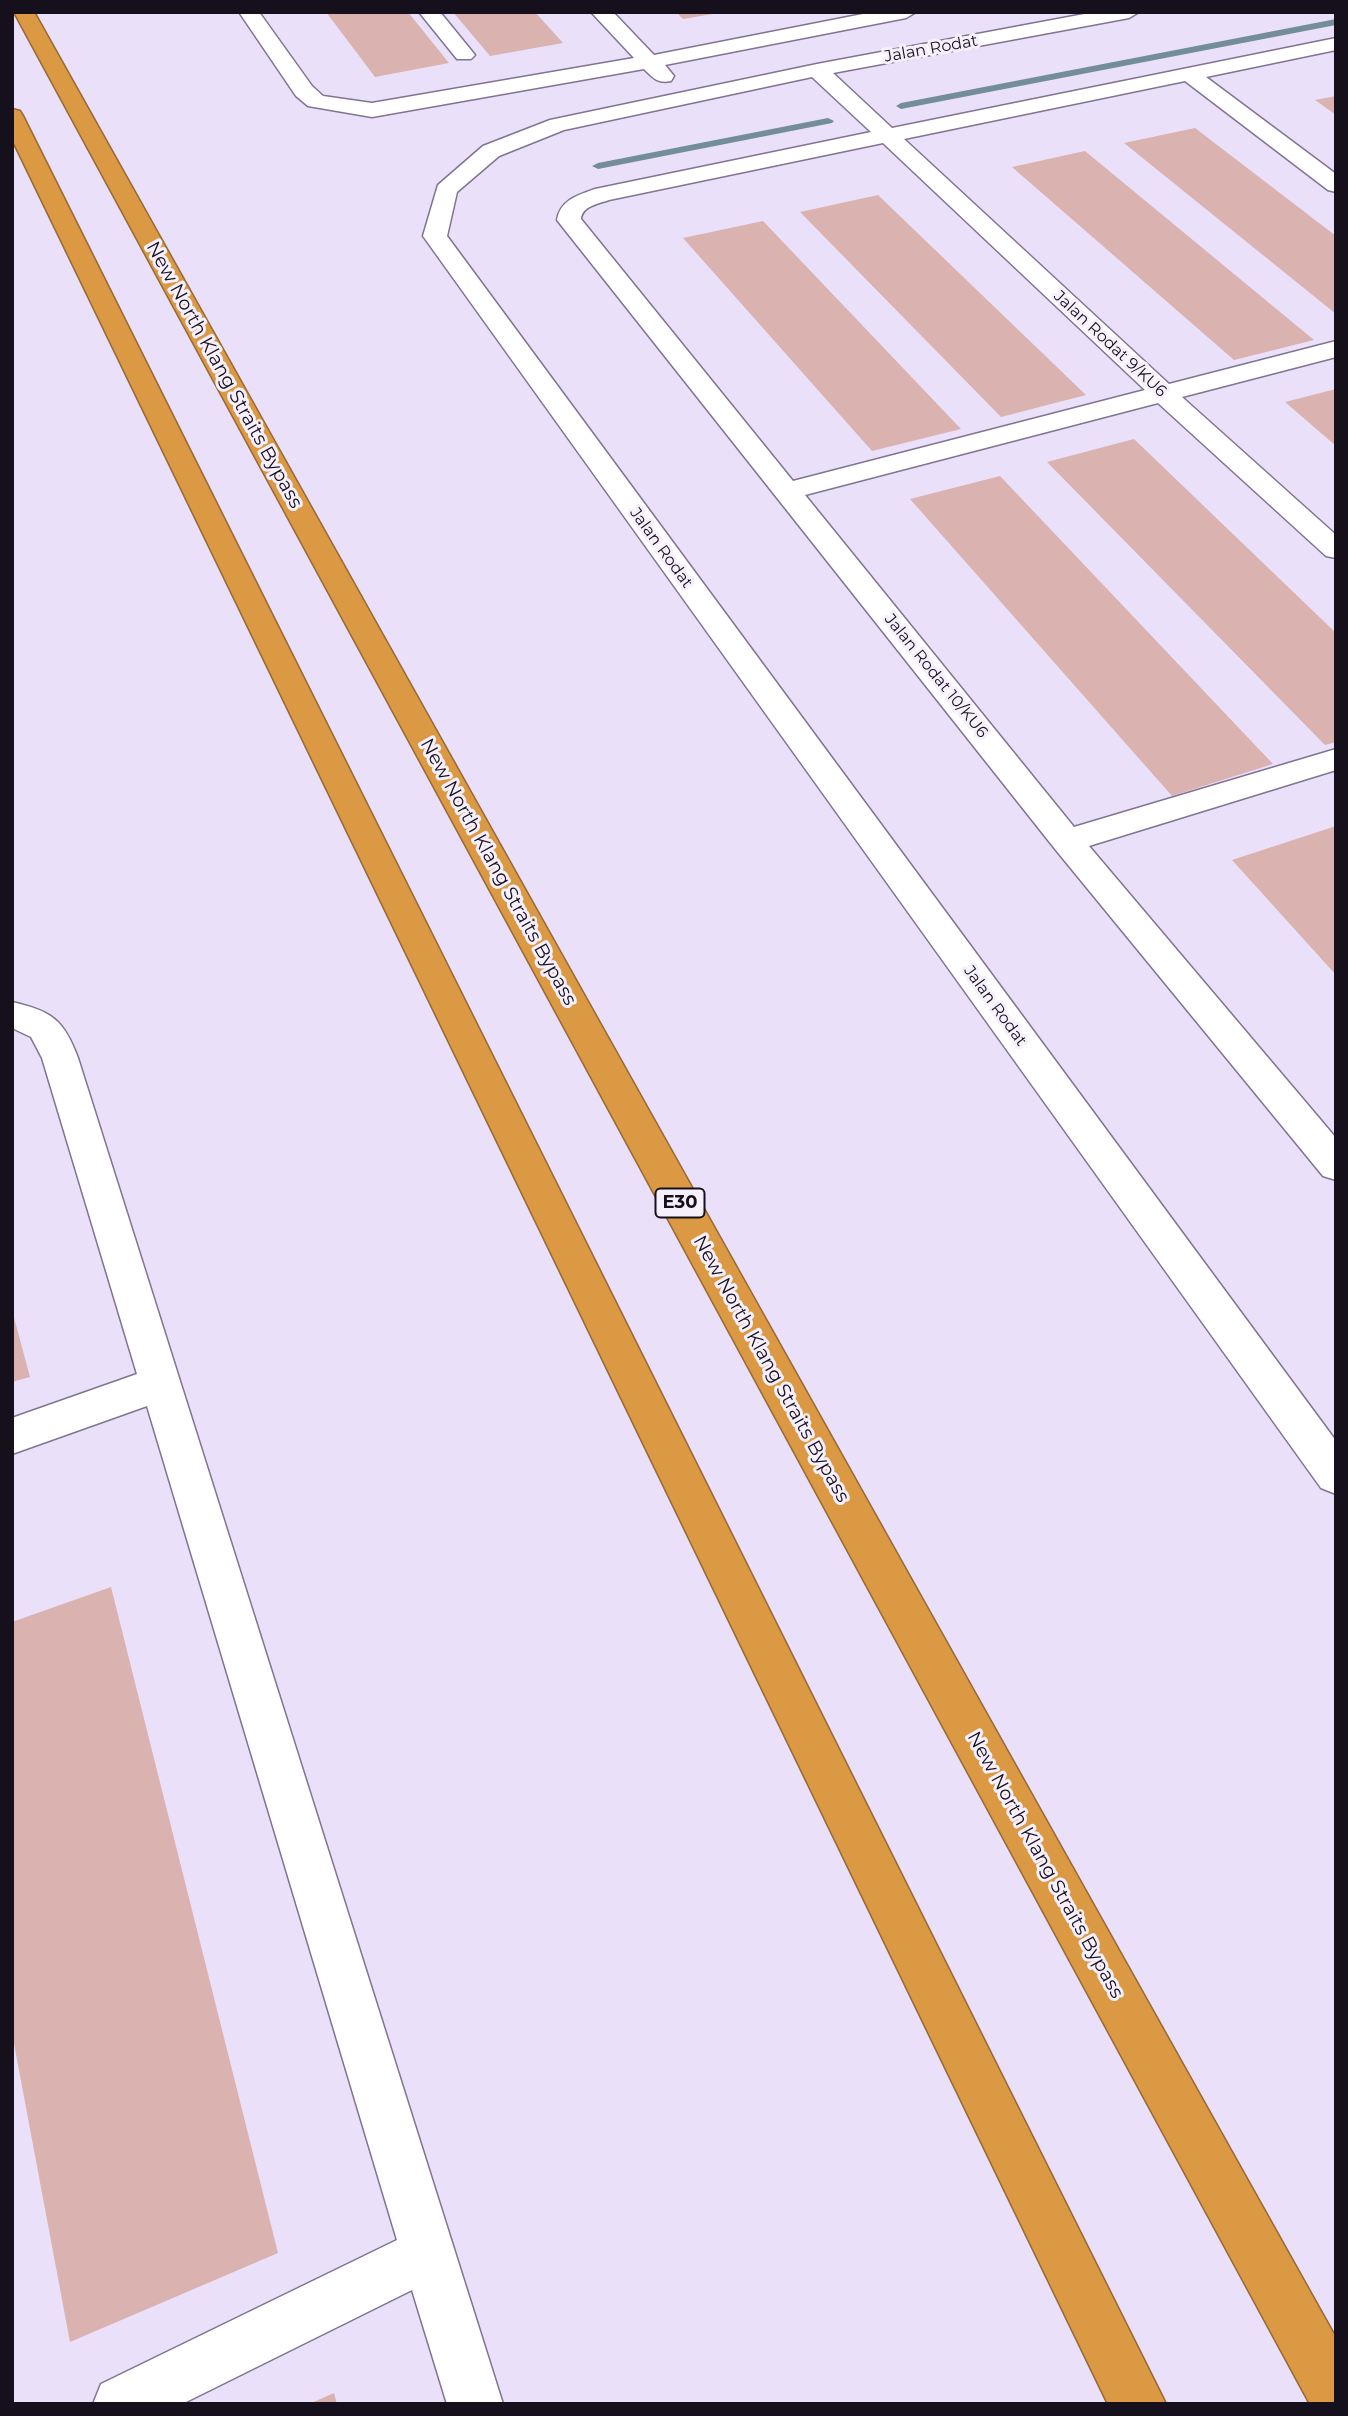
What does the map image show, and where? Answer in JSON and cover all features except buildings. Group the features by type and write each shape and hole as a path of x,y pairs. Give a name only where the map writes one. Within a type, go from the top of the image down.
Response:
{"highway":[{"name":"New North Klang Straits Bypass","path":"24,12 1336,2394"},
{"path":"12,116 1138,2404"}],"street":[{"path":"249,12 304,91 316,101 372,110 649,62 906,12"},
{"path":"429,12 464,55"},
{"path":"601,12 682,97"},
{"name":"Jalan Rodat","path":"1129,12 817,69 558,125 491,151 446,190 435,236 1336,1475"},
{"path":"886,136 1336,44"},
{"name":"Jalan Rodat 9/KU6","path":"817,69 1164,394 1336,550"},
{"path":"1190,75 1336,185"},
{"name":"Jalan Rodat 10/KU6","path":"886,136 603,194 580,202 570,212 569,220 1067,841 1336,1165"},
{"path":"788,491 1336,349"},
{"path":"1067,841 1336,759"},
{"path":"12,1015 34,1020 52,1034 475,2404"},
{"path":"12,1436 159,1384"},
{"path":"121,2404 429,2253"}],"waterway":[{"path":"901,106 1336,22"},
{"path":"598,166 828,121"}]}
